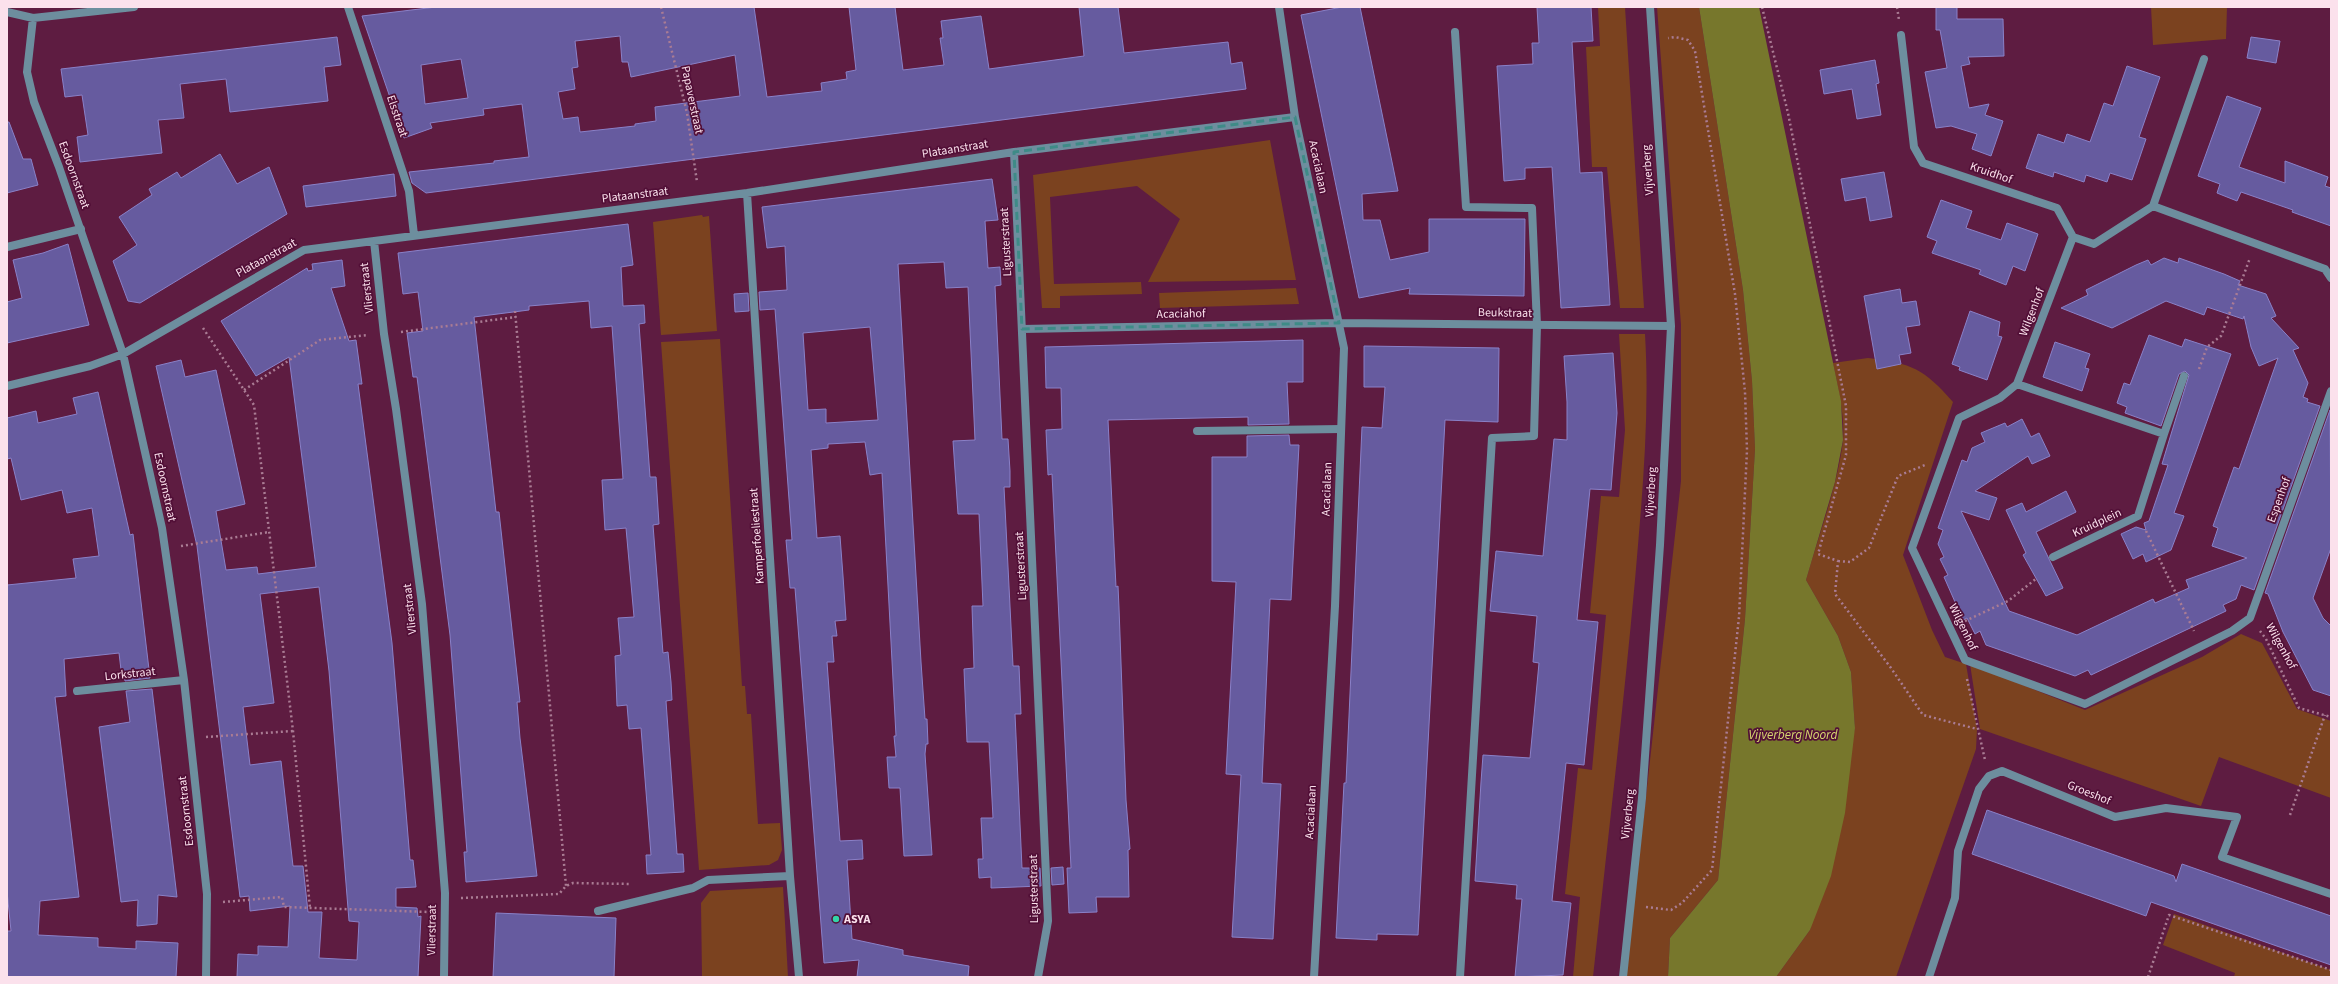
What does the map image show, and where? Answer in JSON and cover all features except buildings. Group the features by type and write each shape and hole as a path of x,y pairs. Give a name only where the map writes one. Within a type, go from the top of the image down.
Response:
{"street":[{"path":"7,12 33,18 134,7"},
{"name":"Elsstraat","path":"348,7 409,191 414,235"},
{"name":"Acacialaan","path":"1279,7 1295,117 1344,348 1335,606 1314,977"},
{"name":"Vijverberg","path":"1623,977 1643,790 1660,545 1671,326 1650,7"},
{"name":"Esdoornstraat","path":"33,18 26,72 34,102 81,229 123,354 165,548 184,680 207,903 206,977"},
{"path":"1455,32 1466,207 1532,208 1537,325 1534,436 1492,438 1460,977"},
{"name":"Kruidhof","path":"1901,35 1914,147 1923,164 2057,208 2072,237"},
{"path":"2072,237 2094,244 2153,206 2204,59"},
{"name":"Plataanstraat","path":"7,386 90,366 123,354 192,312 304,250 747,193 1014,152 1295,117"},
{"name":"Ligusterstraat","path":"1014,152 1048,922 1038,977"},
{"name":"Kamperfoeliestraat","path":"747,193 790,876 799,977"},
{"path":"2153,206 2256,242 2325,269 2331,278"},
{"path":"7,247 81,229"},
{"name":"Wilgenhof","path":"2072,237 2017,384 2000,398 1959,418 1912,548 1965,660 2085,704 2232,631 2250,618"},
{"name":"Vlierstraat","path":"374,240 384,334 396,409 422,604 445,899 444,977"},
{"name":"Beukstraat","path":"1339,323 1671,326"},
{"name":"Acaciahof","path":"1022,329 1339,323"},
{"name":"Kruidplein","path":"2053,557 2138,516 2184,376"},
{"path":"2017,384 2164,434"},
{"name":"Espenhof","path":"2250,618 2331,391"},
{"path":"1197,431 1341,429"},
{"name":"Lorkstraat","path":"77,691 184,680"},
{"name":"Groeshof","path":"1989,776 2002,771 2115,817 2166,808 2237,817 2222,858 2331,894"},
{"path":"1929,977 1955,898 1958,851 1979,789 1989,776"},
{"path":"598,911 693,888 708,880 790,876"}],"path":[{"name":"Papaverstraat","path":"660,7 687,113 699,199"},
{"path":"1762,7 1788,113 1846,406 1846,455 1818,554 1838,561 1850,562 1869,548 1898,476 1944,457"},
{"path":"1643,907 1671,910 1682,903 1712,870 1739,617 1747,450 1745,392 1735,294 1695,51 1688,40 1675,37"},
{"path":"2184,376 2196,377 2207,347 2221,336 2256,242"},
{"path":"515,311 566,886"},
{"path":"192,312 254,405 293,731 310,908"},
{"path":"2138,516 2202,646"},
{"path":"165,548 269,532"},
{"path":"1838,561 1835,594 1891,668 1923,715 1977,729"},
{"path":"1950,628 2008,601 2037,578"},
{"name":"Wilgenhof","path":"2250,618 2266,639 2299,708 2331,716"},
{"path":"1965,660 1977,729 1989,776"},
{"path":"2290,815 2325,715"},
{"path":"190,738 293,731"},
{"path":"445,899 559,894 566,886 573,883 638,885"},
{"path":"207,903 282,897 284,907 444,912"},
{"path":"2148,977 2169,915 2331,970"}],"highlighted area":[{"path":"1295,117 1339,323 1022,329 1014,152"}],"shaded area":[{"path":"1598,7 1625,7 1644,308 1620,308 1607,167 1592,167 1586,47 1600,46"},
{"path":"1657,7 1699,7 1743,290 1752,381 1755,449 1745,619 1718,880 1670,938 1668,977 1626,977 1681,481 1681,325"},
{"path":"2151,7 2227,7 2226,39 2153,45"},
{"path":"1270,140 1296,280 1148,282 1180,219 1137,186 1050,197 1054,284 1141,282 1142,294 1060,296 1060,308 1042,308 1033,175"},
{"path":"702,215 703,217 709,216 717,331 661,335 653,222"},
{"path":"1296,288 1299,304 1160,308 1159,293"},
{"path":"1619,334 1645,334 1647,396 1643,488 1625,680 1593,977 1573,977 1580,897 1565,894 1578,768 1592,770 1606,615 1590,613 1601,496 1619,497 1625,430"},
{"path":"720,339 742,686 745,686 747,714 751,714 758,824 780,823 782,850 778,860 769,865 699,870 661,342"},
{"path":"1868,358 1896,363 1916,370 1925,375 1953,402 1903,555 1932,630 1945,657 1966,664 1977,729 1976,749 1896,977 1776,977 1810,930 1855,728 1851,672 1838,636 1806,580 1837,476 1843,441 1842,411 1833,363"},
{"path":"2241,634 2262,643 2297,709 2331,721 2331,798 2219,757 2201,806 1980,729 1970,664 2085,710 2202,657"},
{"path":"783,887 788,977 702,977 701,903 710,891"},
{"path":"2174,914 2331,970 2331,977 2234,977 2235,973 2163,945"}],"water":[{"name":"Vijverberg Noord","path":"1699,7 1759,7 1841,401 1843,440 1835,482 1806,580 1838,636 1851,672 1855,728 1845,813 1831,876 1810,930 1776,977 1668,977 1670,938 1718,880 1745,619 1755,449 1752,381 1743,290"}],"place":[{"name":"ASYA","path":"836,919"}]}
